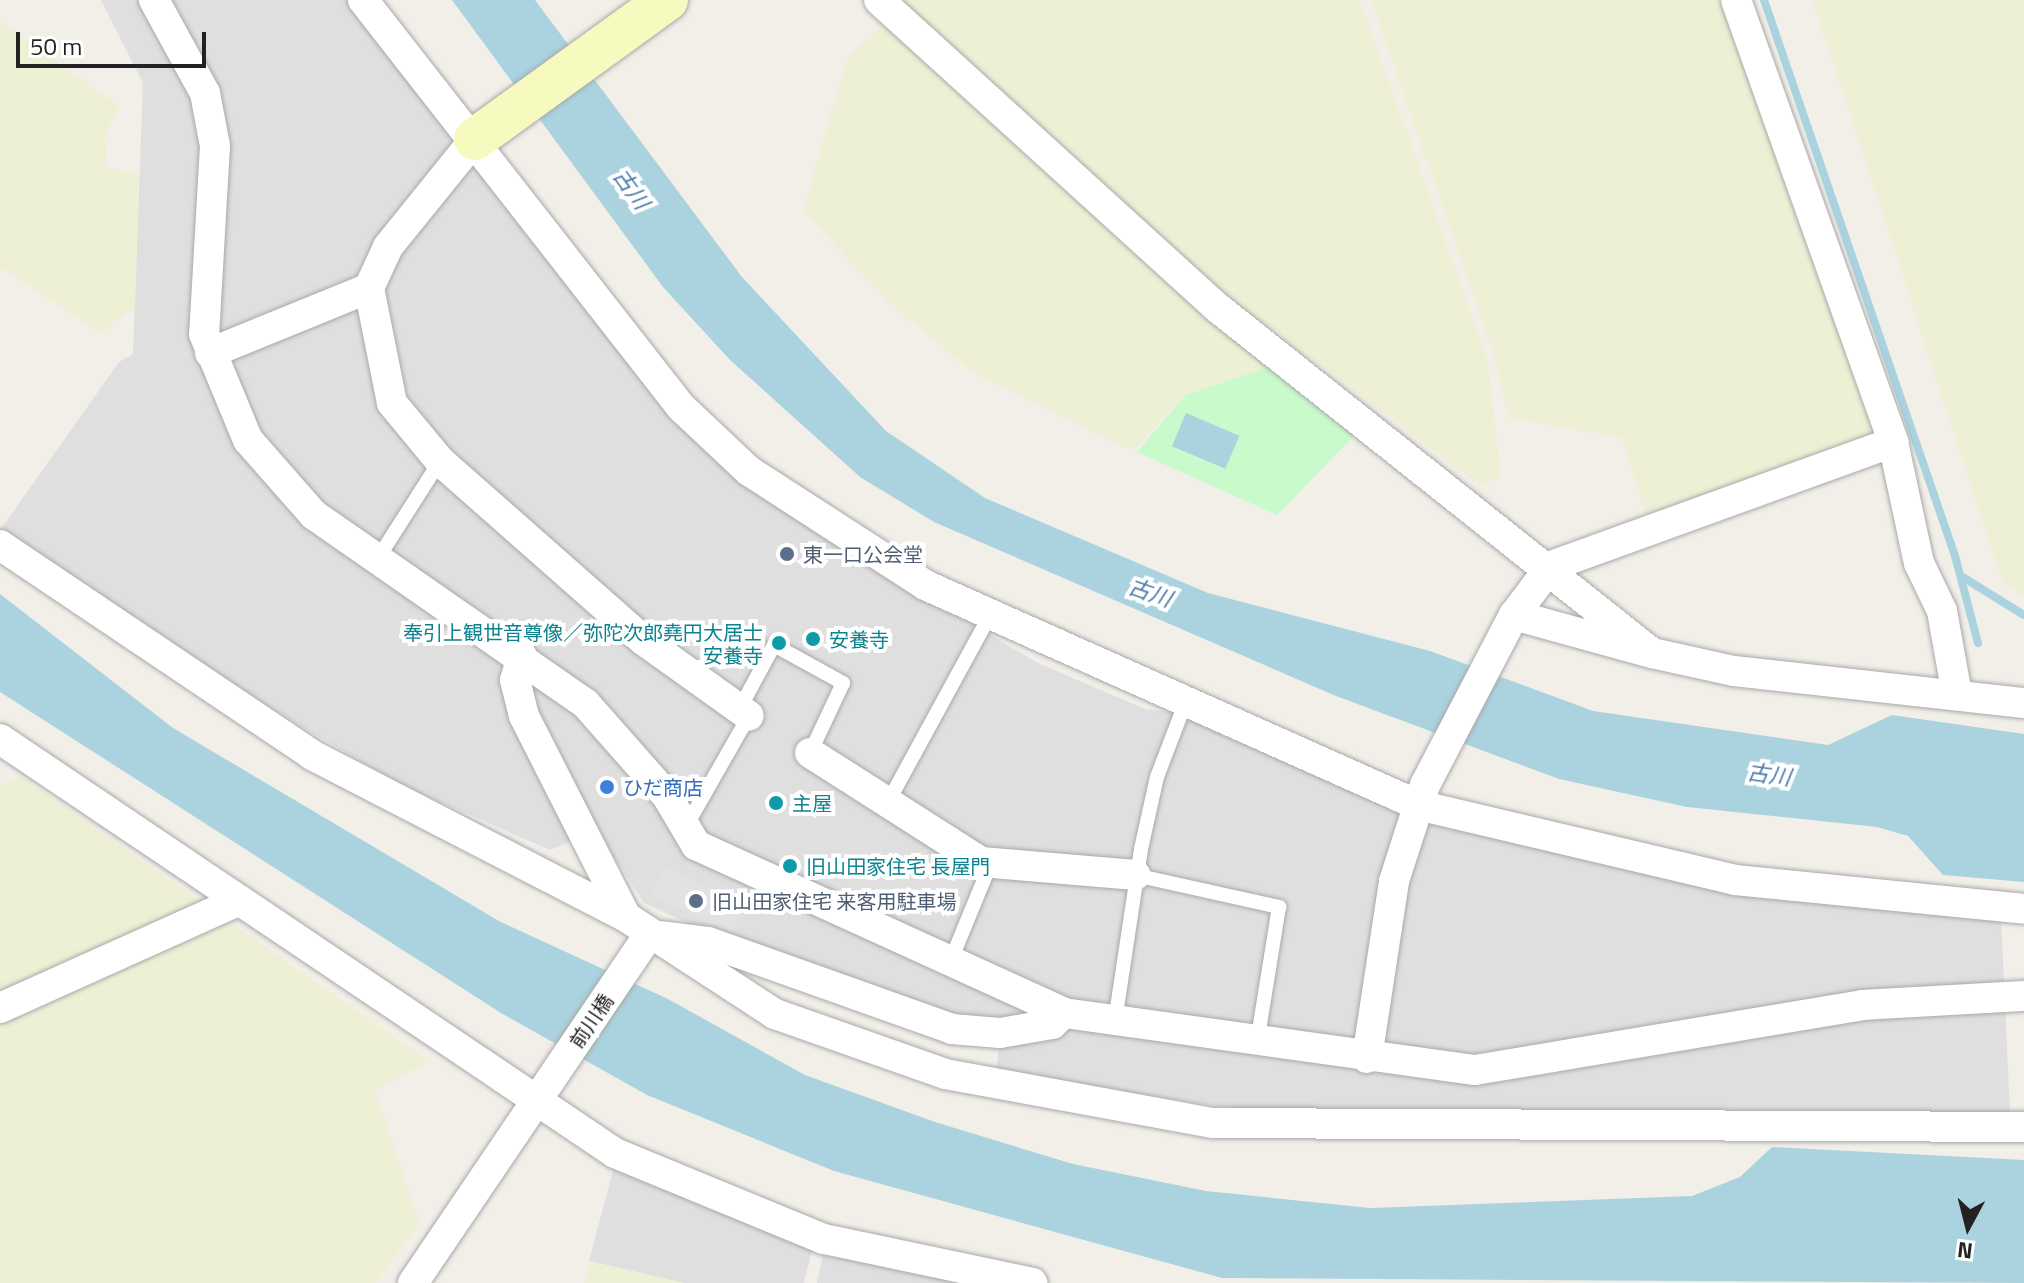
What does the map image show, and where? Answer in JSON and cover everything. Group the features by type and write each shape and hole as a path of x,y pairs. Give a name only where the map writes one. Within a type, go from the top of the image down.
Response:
{"street":[{"path":"154,0 205,93 215,146 202,310 210,353 233,415 268,467 314,515 522,656 619,739 667,796 683,832 753,873 1064,1013 1114,1025 1475,1070 1529,1067 1687,1030 1986,993 2024,996"},
{"path":"363,0 481,135 681,407 727,452 881,561 988,619 1421,795 1735,880 2024,909"},
{"path":"879,0 1219,309 1551,566 1652,653"},
{"path":"1736,0 1893,442 1919,563 1942,611 1957,694"},
{"path":"642,9 481,135 388,247 369,288 392,403 440,461 643,640 745,712"},
{"path":"210,353 369,288"},
{"path":"1367,1058 1379,959 1421,795 1511,622 1551,566 1893,442"},
{"path":"0,545 312,755 638,934 775,1014 823,1034 945,1074 1213,1123 2024,1127"},
{"path":"1511,622 1734,671 2024,703"},
{"path":"522,656 515,680 524,716 638,934"},
{"path":"0,739 234,903 539,1098 615,1153 824,1239 1032,1283"},
{"path":"810,753 887,804 990,865 1135,875"},
{"path":"0,1008 234,903"},
{"path":"638,934 708,942 952,1029 1000,1033 1052,1024 1064,1013"},
{"name":"前川橋","path":"413,1283 539,1098 638,934"}],"lane":[{"path":"378,558 440,461"},
{"path":"887,804 988,619"},
{"path":"683,832 745,712 774,645 843,683 810,753"},
{"path":"1114,1025 1135,875 1157,777 1186,701"},
{"path":"951,960 990,865"},
{"path":"1135,875 1279,907 1256,1044"}],"shaded area":[{"path":"101,0 346,0 697,437 911,588 1038,663 1145,709 1189,715 1393,804 2001,916 2010,1113 1271,1114 996,1072 1002,1023 961,1020 746,950 644,903 597,831 550,850 401,785 267,706 1,529 119,362 133,354 143,83"},
{"name":"旧山田家住宅 来客用駐車場","path":"664,867 743,907 730,934 650,894"},
{"path":"614,1167 813,1246 804,1283 684,1283 589,1261"},
{"path":"824,1250 982,1283 817,1283"}],"green space":[{"path":"895,0 1360,0 1488,361 1501,478 1481,486 1203,277"},
{"path":"1371,0 1725,0 1882,434 1648,522 1622,438 1508,418 1496,361"},
{"path":"1813,0 2024,0 2024,597 2002,581"},
{"path":"0,21 120,107 105,133 107,168 139,173 135,306 101,333 0,267"},
{"path":"888,22 1277,364 1184,395 1133,451 974,373 888,302 803,210 848,55"},
{"path":"1280,363 1357,433 1277,515 1137,452 1185,395"},
{"path":"20,776 429,1061 375,1090 419,1224 375,1283 0,1283 0,784"},
{"path":"589,1261 684,1283 585,1283"}],"water":[{"name":"古川","path":"452,0 535,0 742,277 886,431 985,498 1208,593 1430,651 1593,711 1828,745 1892,715 2024,734 2024,882 1943,875 1908,836 1877,827 1687,807 1559,779 1336,696 934,522 860,477 730,360 663,287"},
{"path":"1186,413 1239,436 1225,469 1172,446"},
{"path":"0,594 173,728 499,921 668,999 805,1075 935,1122 1073,1164 1206,1191 1370,1208 1692,1196 1740,1177 1772,1147 2024,1160 2024,1283 1222,1278 834,1171 647,1095 501,1013 0,692"}],"waterway":[{"path":"1764,0 1955,556 1978,643"},
{"path":"1961,576 2024,615"}],"place":[{"name":"東一口公会堂","path":"787,554"},
{"name":"安養寺","path":"813,639"},
{"name":"奉引上観世音尊像／弥陀次郎堯円大居士 安養寺","path":"779,643"},
{"name":"ひだ商店","path":"607,787"},
{"name":"主屋","path":"776,803"},
{"name":"旧山田家住宅 長屋門","path":"790,866"},
{"name":"旧山田家住宅 来客用駐車場","path":"696,901"}]}
